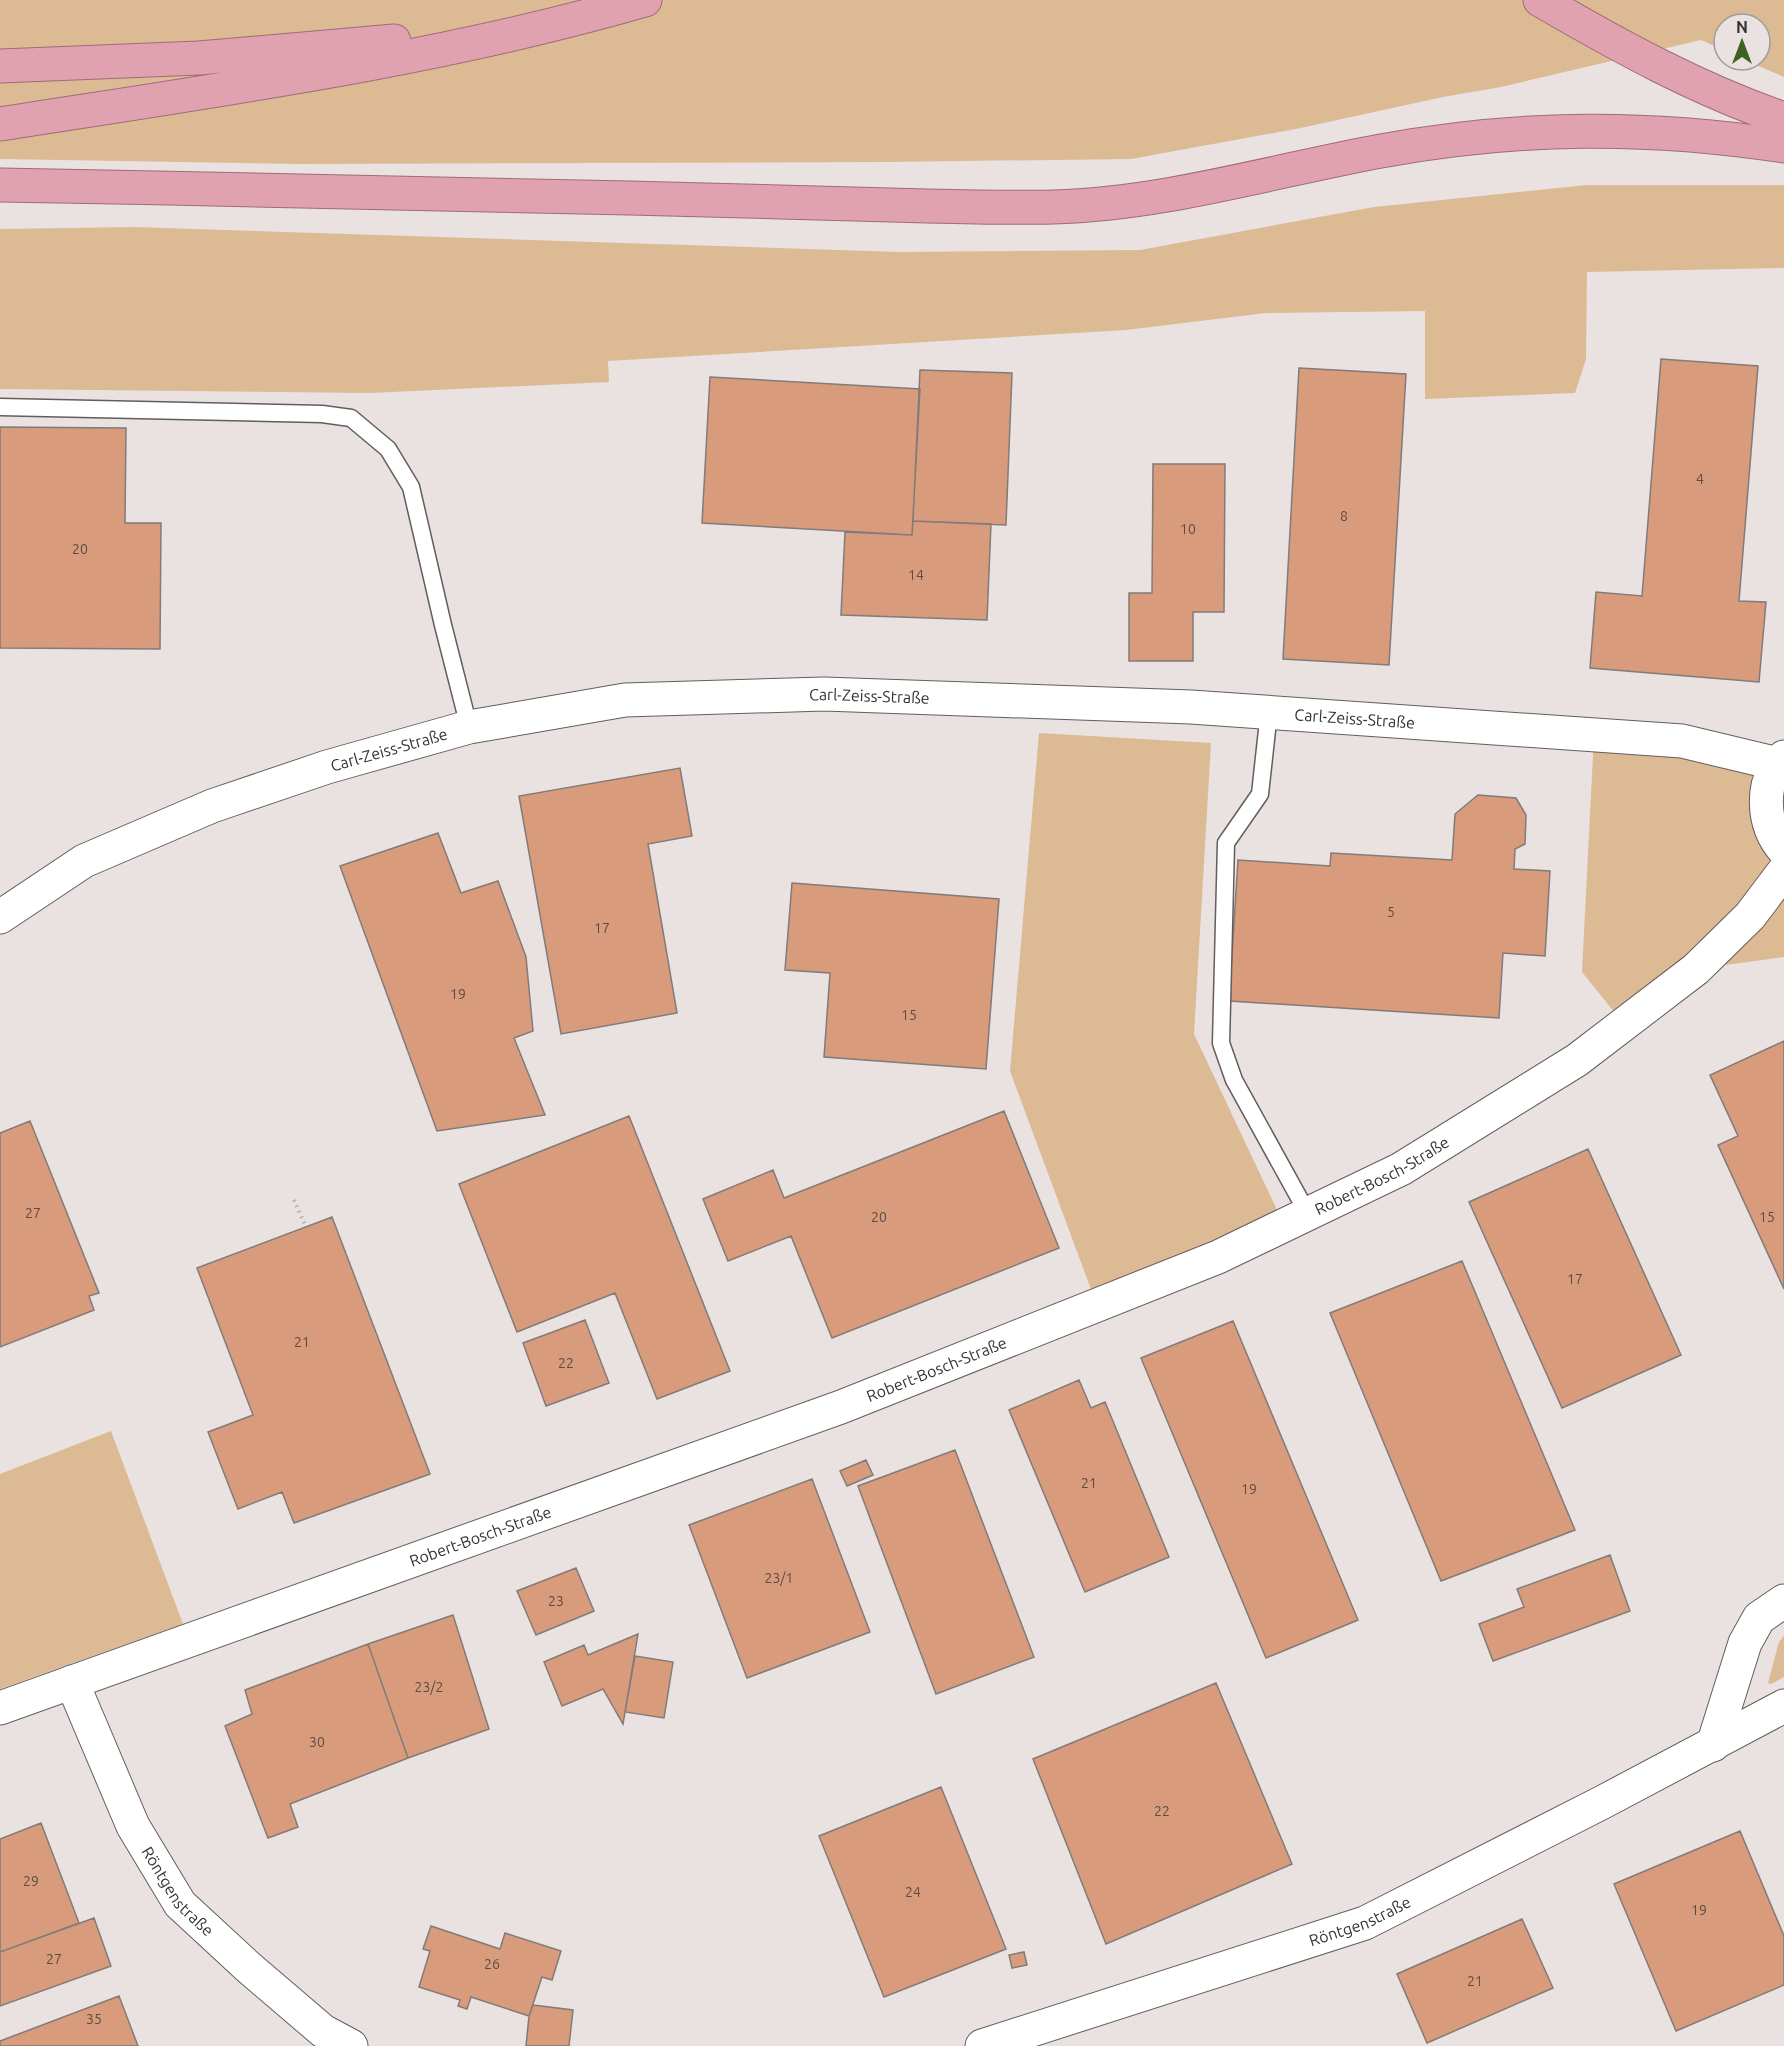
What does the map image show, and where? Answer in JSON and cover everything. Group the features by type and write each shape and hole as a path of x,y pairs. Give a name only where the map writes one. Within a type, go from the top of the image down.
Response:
{"highway":[{"path":"0,124 307,76 431,53 583,18 645,0"},
{"path":"1540,0 1664,70 1737,103 1784,119"},
{"path":"0,66 211,57 490,32 583,18"},
{"path":"0,185 896,206 1054,207 1151,198 1383,151 1468,138 1513,134 1581,130 1638,130 1694,134 1784,146"}],"street":[{"name":"Carl-Zeiss-Straße","path":"0,917 84,861 212,806 327,767 469,727 625,700 824,694 1191,707 1682,741 1781,760"},
{"path":"1781,760 1767,787 1766,813 1775,839 1784,850"},
{"name":"Robert-Bosch-Straße","path":"0,1708 841,1407 1218,1257 1401,1169 1577,1060 1696,969 1750,916 1784,871"},
{"path":"1713,1745 1745,1643 1760,1618 1784,1601"},
{"name":"Röntgenstraße","path":"72,1682 133,1826 180,1904 247,1966 323,2031 351,2046"},
{"name":"Röntgenstraße","path":"982,2046 1365,1923 1713,1745 1784,1706"}],"lane":[{"path":"0,408 322,414 351,418 388,449 411,487 469,727"},
{"path":"1269,712 1260,794 1226,843 1221,1043 1234,1080 1308,1214"}],"path":[{"path":"294,1200 306,1227"}],"shaded area":[{"path":"0,0 1784,0 1784,77 1772,72 1772,12 1712,12 1712,45 1701,40 1501,87 1443,97 1296,129 1131,159 300,164 0,159"},
{"path":"1587,185 1784,185 1784,268 1587,272 1586,359 1575,393 1425,399 1425,311 1266,313 1126,330 608,361 609,382 370,393 0,389 0,229 135,227 898,252 1140,250 1374,207"},
{"path":"1039,733 1211,743 1194,1034 1279,1214 1092,1292 1010,1071"},
{"path":"1594,735 1778,764 1784,850 1784,957 1696,969 1624,1024 1582,972"},
{"path":"111,1431 183,1624 0,1689 0,1474"},
{"path":"1784,1636 1784,1677 1771,1684 1768,1683 1779,1642"}],"building":[{"path":"1661,359 1758,366 1739,601 1766,602 1759,682 1590,668 1596,592 1642,596"},
{"path":"1299,368 1406,374 1389,665 1283,659"},
{"path":"920,370 1012,373 1006,525 913,521"},
{"path":"710,377 920,389 912,535 702,523"},
{"path":"0,427 126,428 125,523 161,523 160,649 0,648"},
{"path":"1153,464 1225,464 1224,612 1193,612 1193,661 1129,661 1129,593 1152,593"},
{"path":"913,521 991,524 987,620 841,615 845,532 912,535"},
{"path":"680,768 692,836 648,844 677,1013 561,1034 519,796"},
{"path":"1478,795 1516,798 1526,815 1525,844 1515,849 1514,869 1550,871 1545,956 1503,953 1499,1018 1229,1001 1238,860 1330,866 1331,853 1452,860 1455,814"},
{"path":"438,833 461,893 498,881 526,957 533,1031 514,1038 545,1115 437,1131 340,866"},
{"path":"792,883 999,899 986,1069 824,1057 830,973 785,970"},
{"path":"1784,1041 1784,1289 1718,1145 1738,1136 1710,1075"},
{"path":"1004,1111 1059,1248 832,1338 791,1236 728,1261 703,1199 773,1170 784,1198"},
{"path":"629,1116 730,1371 657,1399 615,1293 517,1332 459,1184"},
{"path":"30,1121 99,1293 89,1296 94,1310 0,1347 0,1133"},
{"path":"1588,1149 1681,1355 1562,1408 1469,1202"},
{"path":"332,1217 430,1474 294,1523 282,1492 238,1509 208,1432 253,1415 197,1268"},
{"path":"1462,1261 1575,1530 1441,1581 1330,1313"},
{"path":"585,1320 609,1383 546,1406 523,1343"},
{"path":"1233,1321 1358,1620 1266,1658 1141,1358"},
{"path":"1079,1380 1091,1408 1105,1402 1169,1557 1085,1592 1009,1410"},
{"path":"955,1450 1034,1657 936,1694 858,1486"},
{"path":"866,1460 873,1475 847,1486 840,1471"},
{"path":"812,1479 870,1632 747,1678 689,1525"},
{"path":"1610,1555 1630,1611 1493,1661 1479,1624 1524,1607 1517,1589"},
{"path":"576,1568 594,1611 536,1635 517,1591"},
{"path":"453,1615 489,1729 408,1758 368,1644"},
{"path":"638,1634 623,1724 603,1689 562,1706 544,1662 584,1645 588,1655"},
{"path":"368,1644 408,1758 290,1804 298,1827 268,1838 225,1726 252,1714 245,1690"},
{"path":"635,1656 673,1662 664,1718 625,1712"},
{"path":"1216,1683 1292,1864 1106,1944 1033,1759"},
{"path":"941,1787 1006,1949 884,1997 819,1836"},
{"path":"41,1823 79,1923 0,1952 0,1839"},
{"path":"1740,1831 1784,1936 1784,1985 1676,2031 1614,1884"},
{"path":"94,1918 111,1966 0,2006 0,1952"},
{"path":"1522,1919 1553,1988 1427,2043 1397,1974"},
{"path":"431,1926 500,1949 505,1933 561,1951 552,1980 542,1977 529,2016 471,1997 467,2009 458,2006 460,2000 419,1987 430,1951 423,1949"},
{"path":"1024,1952 1027,1965 1012,1968 1009,1955"},
{"path":"119,1996 138,2046 0,2046 0,2041"},
{"path":"533,2005 573,2010 569,2046 526,2046 529,2016"}]}
